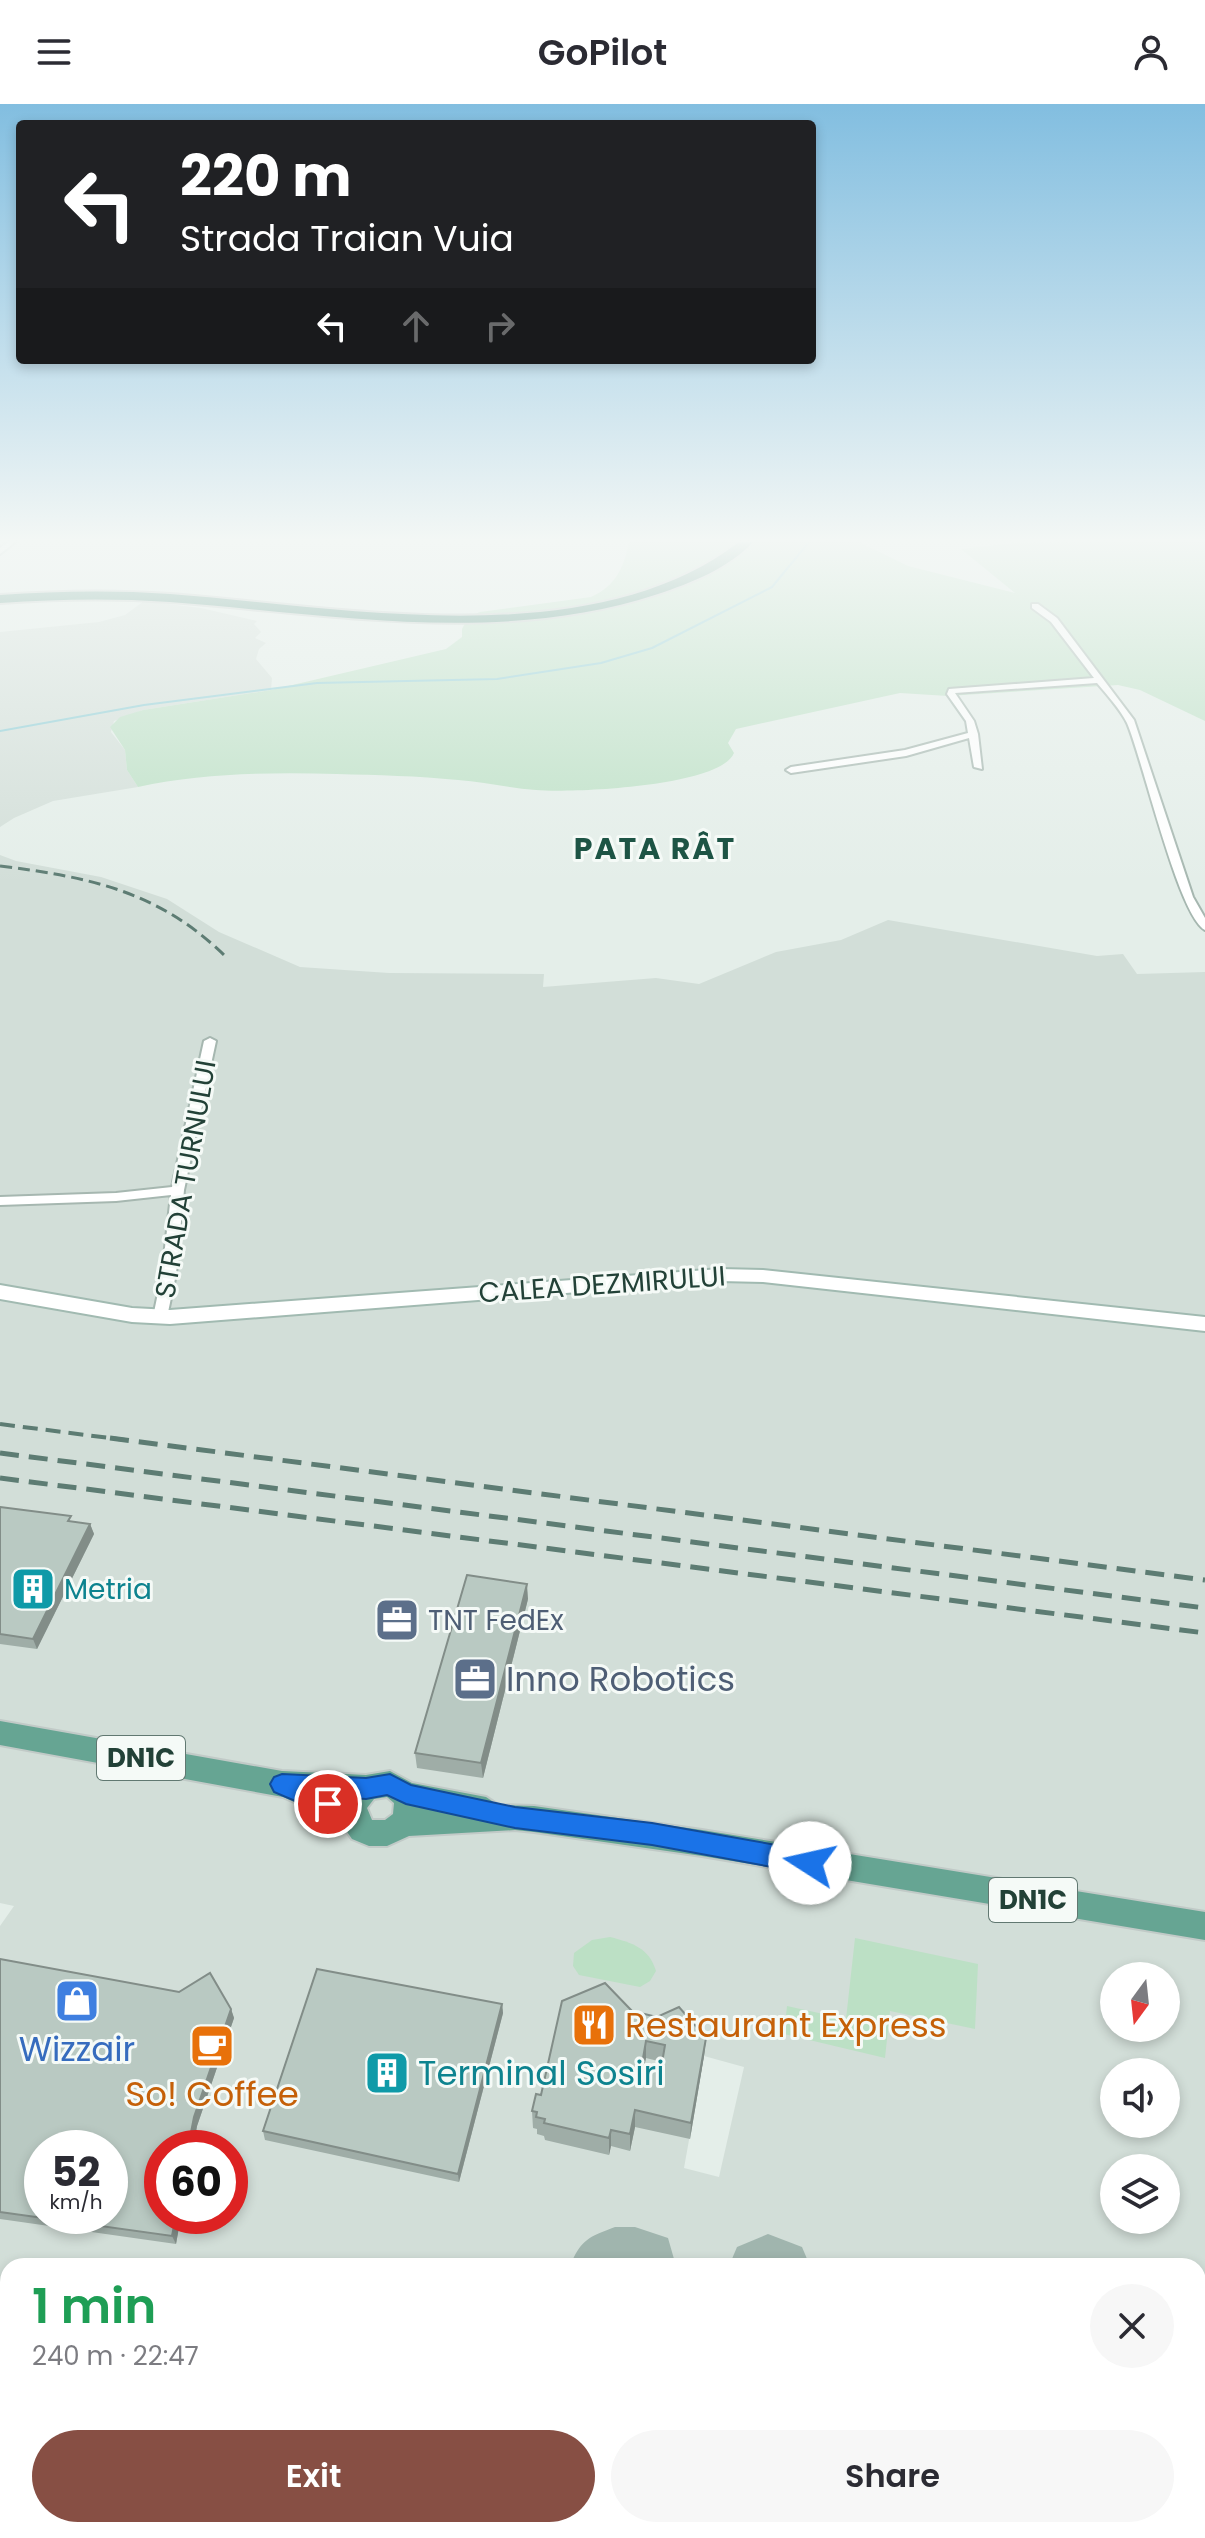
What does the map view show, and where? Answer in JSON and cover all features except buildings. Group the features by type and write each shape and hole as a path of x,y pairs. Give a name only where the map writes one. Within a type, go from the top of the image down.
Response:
{"main road":[{"name":"CALEA DEZMIRULUI","path":"0,1292 160,1317 720,1275 763,1276 1205,1324"},
{"name":"DN1C","path":"0,1733 282,1784 366,1788 390,1784 406,1794 515,1817 652,1834 875,1874 1205,1926"},
{"name":"DN1C","path":"282,1784 352,1814 355,1824 372,1835 395,1831 404,1823 515,1817"},
{"path":"352,1814 353,1805 366,1788"},
{"path":"404,1823 410,1803 406,1794"}],"street":[{"path":"1081,656 1130,720 1188,897 1205,927"},
{"path":"979,767 974,734 967,716 951,694 954,689 1100,680"},
{"path":"791,770 906,753 974,734"},
{"name":"STRADA TURNULUI","path":"160,1317 169,1274 178,1190 210,1041"},
{"path":"0,1201 116,1197 178,1190"}],"shaded area":[{"path":"0,656 257,656 256,659 272,678 271,690 143,710 114,721 111,732 125,750 127,770 138,787 53,801 0,827"},
{"path":"0,855 16,861 101,877 167,899 219,932 300,967 389,973 544,974 543,987 656,978 699,984 776,952 841,940 888,920 1097,956 1123,954 1137,974 1205,972 1205,2258 0,2258 0,1926 14,1906 0,1903","holes":["704,2056 744,2067 719,2177 684,2168"]}],"green space":[{"path":"418,656 1205,656 1205,721 1140,690 1118,685 948,696 900,693 736,729 728,743 734,753 723,764 702,774 610,789 554,791 428,778 287,773 212,776 138,787 127,770 125,750 110,727 120,717 143,710 271,690"},
{"path":"610,1937 633,1944 649,1957 656,1971 650,1981 640,1987 579,1975 573,1966 574,1953 592,1940"},
{"path":"855,1938 978,1964 975,2029 890,2011 885,2058 784,2034 787,2006 846,2019"}],"waterway":[{"path":"0,731 144,705 317,683 497,679 601,663 626,656"}],"taxiway":[{"path":"607,2258 628,2253 649,2258"}],"railway":[{"path":"0,866 93,882 121,891 174,916 224,955"},
{"path":"0,1424 125,1440"},
{"path":"110,1438 1205,1580"},
{"path":"0,1453 1205,1608"},
{"path":"0,1478 1205,1633"}],"place":[{"name":"Metria","path":"33,1589"},
{"name":"TNT FedEx","path":"397,1620"},
{"name":"Inno Robotics","path":"475,1679"},
{"name":"Wizzair","path":"77,2001"},
{"name":"Restaurant Express","path":"594,2025"},
{"name":"So! Coffee","path":"212,2046"},
{"name":"Terminal Sosiri","path":"387,2073"}],"district":[{"name":"PATA RÂT","path":"655,849"}],"route":[{"path":"328,1804 282,1784 366,1788 390,1784 406,1794 515,1817 652,1834 810,1863"}]}
